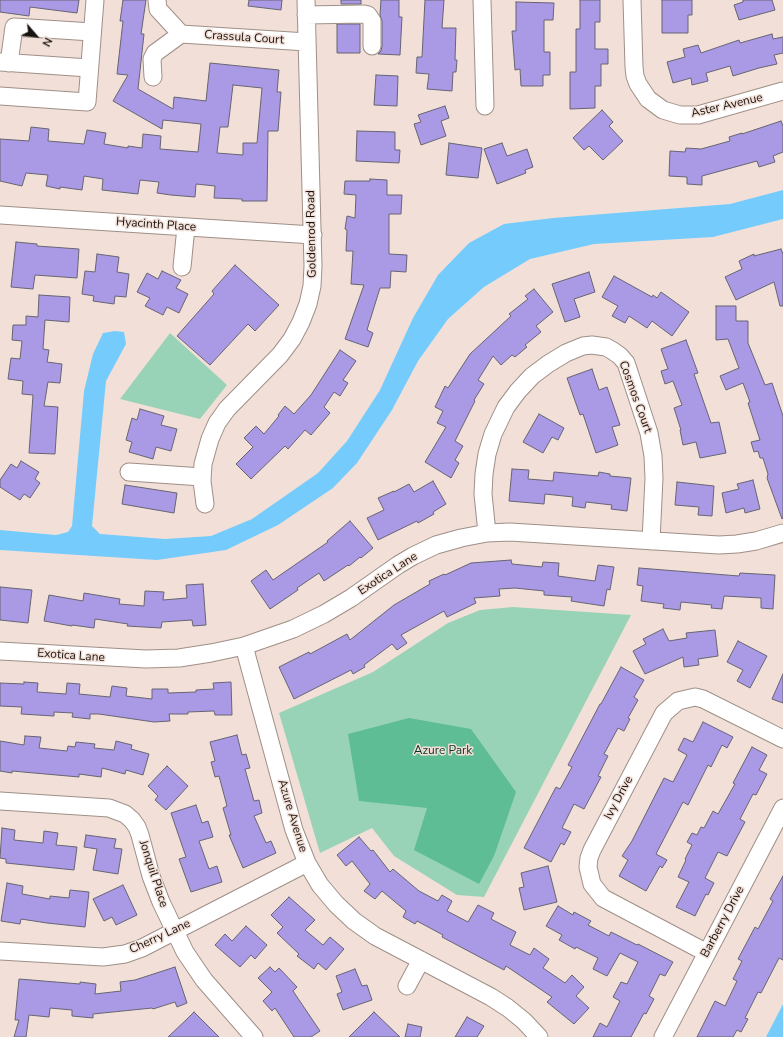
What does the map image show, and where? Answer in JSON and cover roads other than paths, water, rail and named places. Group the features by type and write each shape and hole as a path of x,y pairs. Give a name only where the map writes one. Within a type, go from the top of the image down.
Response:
{"street":[{"path":"0,96 87,102 95,0"},
{"path":"153,77 152,59 155,53 180,34 158,9 157,0"},
{"path":"482,0 485,106"},
{"name":"Aster Avenue","path":"632,0 634,67 637,80 643,92 655,105 671,113 685,116 698,114 783,91"},
{"path":"306,7 368,15 372,21 372,46"},
{"name":"Goldenrod Road","path":"205,504 202,477 205,455 217,423 227,409 280,355 292,340 308,304 312,286 313,235 306,7"},
{"path":"90,68 4,62 14,27 92,32"},
{"name":"Crassula Court","path":"180,34 307,42"},
{"name":"Hyacinth Place","path":"0,215 313,235"},
{"path":"182,267 186,227"},
{"name":"Cosmos Court","path":"487,533 483,494 487,454 493,434 506,407 532,376 548,364 566,353 583,346 592,345 606,347 614,351 626,364 649,433 653,456 654,478 651,541"},
{"path":"129,472 202,477"},
{"name":"Exotica Lane","path":"0,651 146,659 179,658 244,646 293,629 324,614 352,598 398,565 418,553 436,545 487,533 510,532 719,545 756,542 783,533"},
{"name":"Azure Avenue","path":"244,646 294,830 307,863 320,885 336,904 354,921 375,936 491,997 524,1021 539,1037"},
{"name":"Ivy Drive","path":"707,952 603,898 597,892 590,880 588,867 589,858 664,713 678,701 695,697 703,698 783,739"},
{"name":"Jonquil Place","path":"0,801 109,808 125,814 132,820 137,827 161,902 174,932 185,952 204,980 254,1037"},
{"name":"Barberry Drive","path":"663,1037 783,808"},
{"name":"Cherry Lane","path":"0,951 103,957 125,954 142,948 174,932 307,863"},
{"path":"407,986 421,960"}],"water":[{"path":"783,190 783,219 713,237 594,244 530,259 484,287 448,319 418,361 392,410 357,463 333,488 278,525 226,550 157,560 0,550 0,530 56,535 68,532 72,526 84,391 93,354 103,333 115,331 124,332 126,344 106,381 92,526 100,534 165,539 211,536 252,519 318,473 347,441 380,390 413,318 438,275 469,243 504,224 553,218 730,204"},
{"path":"783,1004 783,1037 766,1037"}],"park label":[{"name":"Azure Park","path":"443,751"}]}
